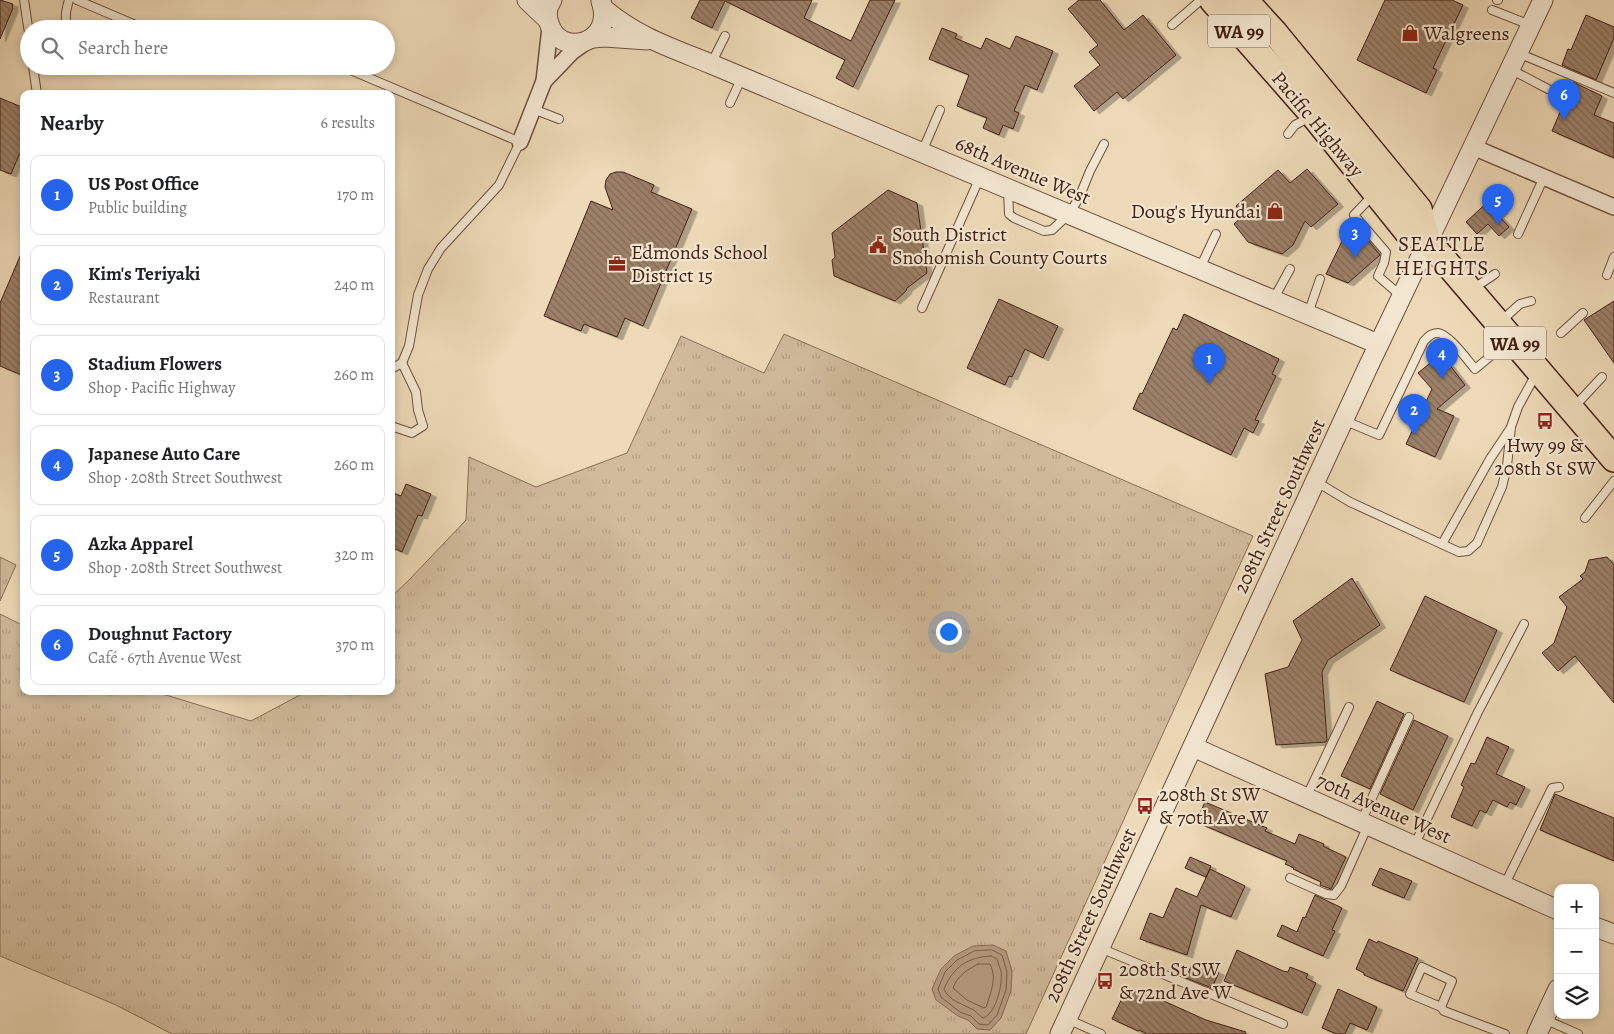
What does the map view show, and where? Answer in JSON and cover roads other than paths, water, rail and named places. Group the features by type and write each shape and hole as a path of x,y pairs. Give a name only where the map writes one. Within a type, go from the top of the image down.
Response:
{"highway":[{"name":"Pacific Highway","path":"1212,0 1313,115 1408,233 1428,241"},
{"name":"Pacific Highway","path":"1245,0 1270,27 1419,209 1428,241 1614,459"}],"main road":[{"path":"1230,0 1246,16 1270,27"}],"street":[{"path":"527,0 549,23"},
{"path":"520,142 544,81 549,23 548,11 552,0"},
{"name":"208th Street Southwest","path":"1064,1026 1378,344 1543,0"},
{"path":"544,81 572,52 599,32 604,17 601,2"},
{"name":"68th Avenue West","path":"601,2 614,18 650,40 712,64 1378,344"},
{"name":"68th Avenue West","path":"549,23 555,34 561,40 569,43 577,44 605,37 650,40"},
{"path":"1473,147 1614,208"},
{"name":"70th Avenue West","path":"1193,747 1554,908"},
{"path":"1599,928 1614,934"},
{"path":"1540,1026 1554,997"}],"lane":[{"path":"24,0 27,20"},
{"path":"66,20 69,0"},
{"path":"77,0 123,20"},
{"path":"1172,25 1202,0"},
{"path":"1492,10 1531,26"},
{"path":"712,64 725,36"},
{"path":"1514,61 1548,89"},
{"path":"1514,61 1614,93"},
{"path":"34,75 36,90"},
{"path":"362,75 520,142 499,185 441,248 428,269 418,295 409,346 402,363 395,367"},
{"path":"730,102 742,77"},
{"path":"533,109 559,119"},
{"path":"922,152 940,110"},
{"path":"1288,134 1295,125 1313,115"},
{"path":"1008,188 1009,214 1044,231 1052,230 1069,214 1079,198 1104,144"},
{"path":"922,308 980,177"},
{"path":"1518,234 1544,177"},
{"path":"1375,192 1354,215 1386,252 1384,263 1378,276 1401,297"},
{"path":"1200,269 1216,234"},
{"path":"1607,275 1614,256"},
{"path":"1274,300 1290,269"},
{"path":"1470,291 1495,274"},
{"path":"1308,314 1320,280"},
{"path":"1343,420 1380,435 1424,341 1430,335 1438,333 1447,337 1475,369 1505,331 1520,304 1531,301"},
{"path":"1561,333 1583,313"},
{"path":"395,427 412,433 423,426 418,410 416,392 402,363"},
{"path":"1315,481 1350,502 1459,552 1468,551 1477,543 1502,487 1507,466 1511,427 1518,407 1538,370"},
{"path":"1572,410 1602,377"},
{"path":"1442,544 1490,459 1511,427"},
{"path":"1586,518 1614,481"},
{"path":"1414,846 1478,712 1524,624"},
{"path":"1306,798 1349,707"},
{"path":"1290,878 1326,894 1334,894 1341,886 1364,824 1409,717"},
{"path":"1504,886 1552,788 1559,787"},
{"path":"1100,948 1283,1024"},
{"path":"1441,1007 1452,981 1422,967 1410,994 1441,1007 1444,1011 1505,1034"},
{"path":"1064,1026 1101,1034"},
{"path":"1540,1026 1578,1034"}],"water":[{"path":"993,945 1006,951 1012,971 1011,991 1001,1018 990,1030 977,1029 968,1020 958,1016 936,1000 932,989 941,969 954,956 973,946"}],"place":[{"name":"Walgreens","path":"1410,33"},
{"name":"Doughnut Factory","path":"1564,120"},
{"name":"Doug's Hyundai","path":"1275,211"},
{"name":"Azka Apparel","path":"1498,225"},
{"name":"South District Snohomish County Courts","path":"878,245"},
{"name":"Stadium Flowers","path":"1355,258"},
{"name":"Edmonds School District 15","path":"617,264"},
{"name":"Japanese Auto Care","path":"1442,379"},
{"name":"US Post Office","path":"1209,384"},
{"name":"Hwy 99 & 208th St SW","path":"1545,421"},
{"name":"Kim's Teriyaki","path":"1414,435"},
{"name":"208th St SW & 70th Ave W","path":"1145,806"},
{"name":"208th St SW & 72nd Ave W","path":"1105,981"}],"district":[{"name":"SEATTLE HEIGHTS","path":"1442,256"}]}
